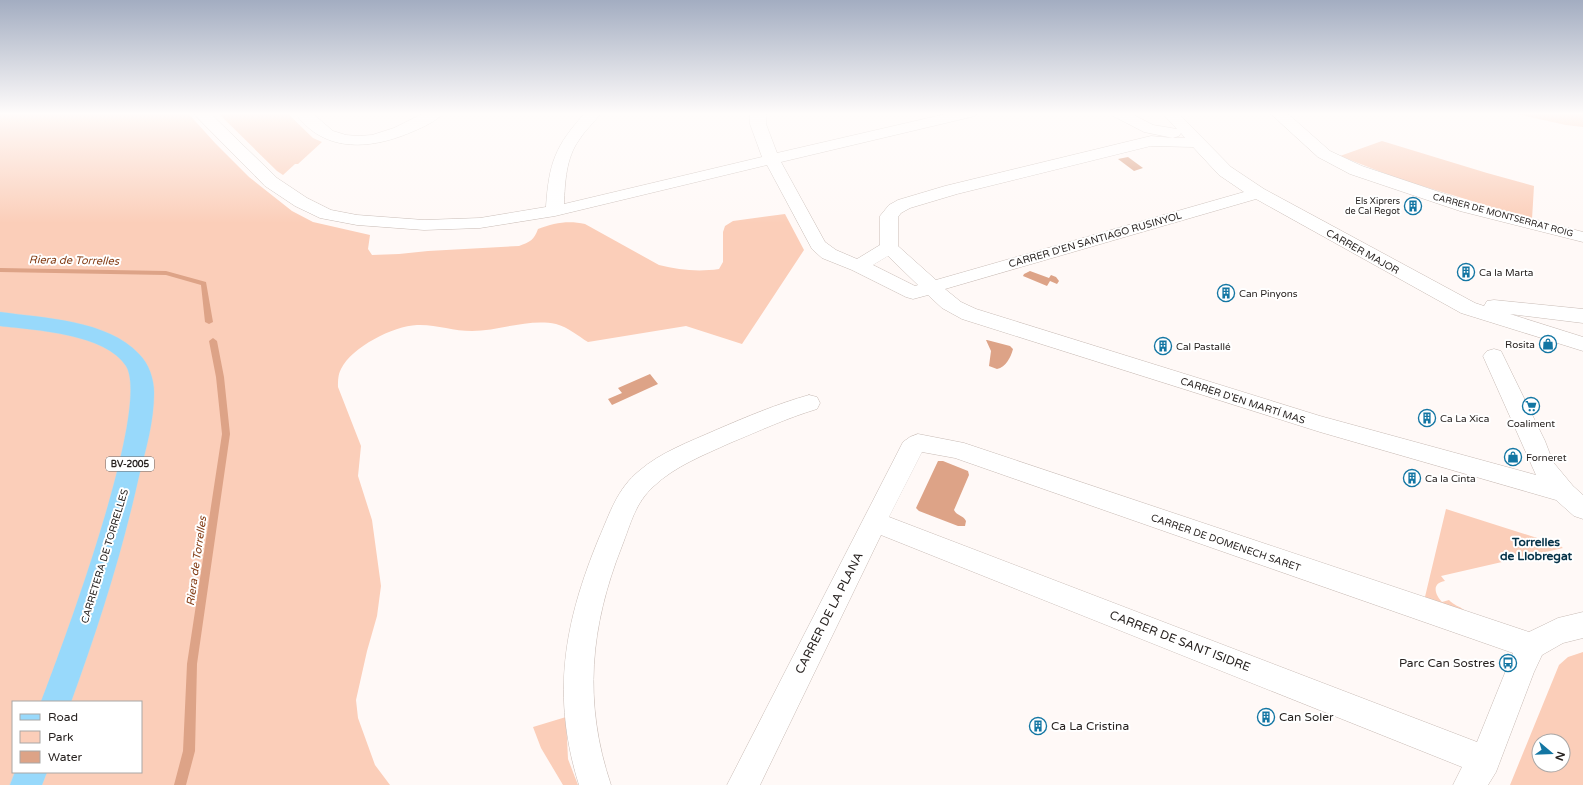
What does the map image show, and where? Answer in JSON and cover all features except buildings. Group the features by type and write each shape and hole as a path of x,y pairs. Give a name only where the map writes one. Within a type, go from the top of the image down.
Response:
{"main road":[{"name":"CARRETERA DE TORRELLES","path":"0,319 56,326 104,338 132,358 140,370 143,392 139,420 114,530 74,656 56,701"},
{"path":"26,785 31,773"}],"street":[{"path":"238,150 271,182 301,202 326,214 358,220 424,225 480,223 555,212 812,150"},
{"path":"555,212 557,178 561,160 565,150"},
{"name":"CARRER D'EN SANTIAGO RUSINYOL","path":"768,150 818,245 829,254 859,266 913,294 932,287 1258,193"},
{"path":"859,266 889,247 890,216 895,209 904,204 1097,150"},
{"name":"CARRER MAJOR","path":"1205,150 1230,175 1258,193 1468,308 1583,344"},
{"name":"CARRER DE MONTSERRAT ROIG","path":"1319,150 1324,154 1356,170 1466,207 1583,237"},
{"name":"CARRER D'EN MARTÍ MAS","path":"889,247 932,287 941,298 950,305 969,314 1320,424 1573,490"},
{"path":"1457,302 1583,316"},
{"path":"1494,356 1533,441 1543,467 1573,490 1583,509"},
{"path":"595,785 589,769 579,710 579,661 583,628 590,599 626,502 632,492 642,482 687,452 769,416 809,403"},
{"name":"CARRER DE LA PLANA","path":"742,785 911,448 918,443"},
{"name":"CARRER DE DOMENECH SARET","path":"918,443 956,449 1532,646"},
{"name":"CARRER DE SANT ISIDRE","path":"875,522 1477,773"},
{"path":"1477,773 1521,667 1532,646 1558,631 1583,624"}],"green space":[{"path":"0,150 222,150 249,177 292,211 313,222 370,235 368,249 372,255 519,246 531,240 535,236 538,229 555,224 573,222 585,224 659,265 689,270 711,270 719,269 723,262 723,232 725,226 733,221 785,214 804,250 742,344 686,326 588,342 565,327 546,323 525,324 472,331 417,325 397,329 374,339 354,353 346,361 339,373 338,387 361,446 358,476 372,520 381,586 377,616 367,651 356,700 358,718 375,765 390,785 0,785"},
{"path":"255,150 314,150 283,175"},
{"path":"1358,150 1410,150 1534,186 1532,219 1399,179 1340,156"},
{"path":"1446,509 1559,545 1563,548 1441,576 1445,581 1438,584 1436,587 1436,593 1442,602 1449,600 1469,615 1424,601"},
{"path":"1583,652 1583,785 1510,785 1531,734 1531,773 1571,773 1571,733 1531,733 1559,665 1568,657"},
{"path":"566,717 568,759 578,785 563,785 541,748 533,727"}],"water":[{"path":"1128,157 1143,168 1134,171 1118,159"},
{"path":"1030,271 1049,278 1051,275 1056,277 1059,281 1057,284 1050,281 1047,286 1023,276"},
{"path":"986,340 1010,346 1013,349 1008,361 1000,368 997,369 989,366 991,351"},
{"path":"650,374 658,384 612,405 608,399 622,393 618,388"},
{"path":"938,461 943,461 968,471 969,475 954,510 965,519 965,526 958,526 919,511 916,508"}],"waterway":[{"name":"Riera de Torrelles","path":"0,270 166,273 204,284 209,322"},
{"name":"Riera de Torrelles","path":"180,785 189,751 192,664 226,434 220,377 213,341"}],"place":[{"name":"Els Xiprers de Cal Regot","path":"1413,206"},
{"name":"Ca la Marta","path":"1466,272"},
{"name":"Can Pinyons","path":"1226,293"},
{"name":"Rosita","path":"1548,344"},
{"name":"Cal Pastallé","path":"1163,346"},
{"name":"Coaliment","path":"1531,406"},
{"name":"Ca La Xica","path":"1427,418"},
{"name":"Forneret","path":"1513,457"},
{"name":"Ca la Cinta","path":"1412,478"},
{"name":"Parc Can Sostres","path":"1508,663"},
{"name":"Can Soler","path":"1266,717"},
{"name":"Ca La Cristina","path":"1038,726"}],"district":[{"name":"Torrelles de Llobregat","path":"1536,549"}]}
